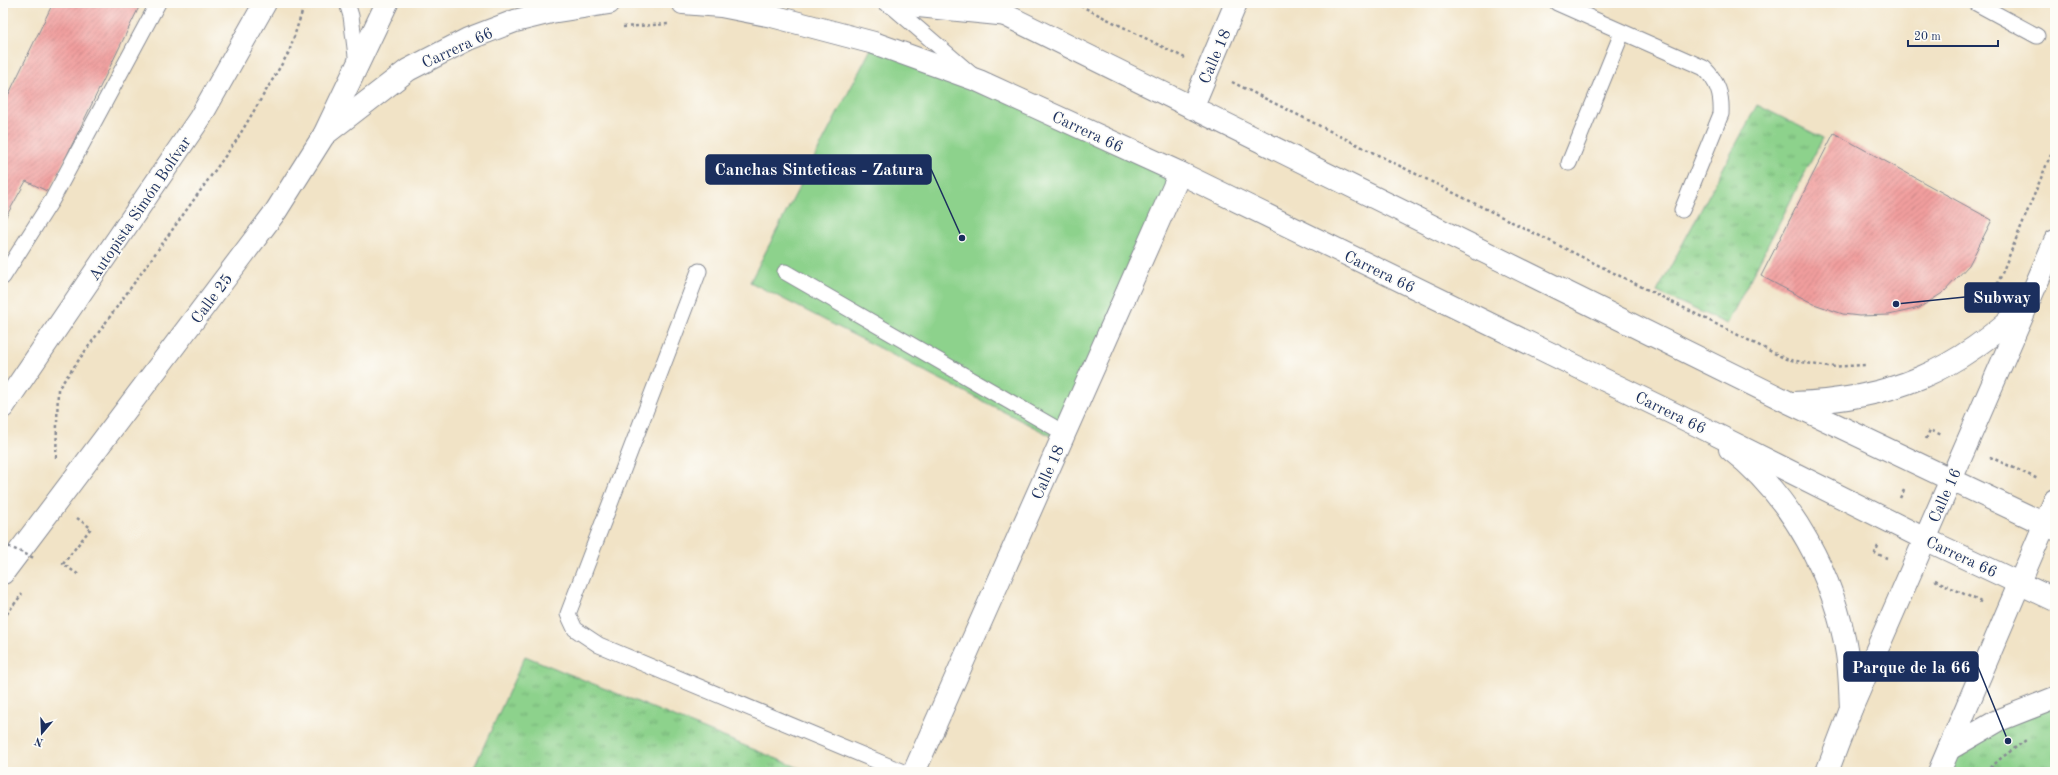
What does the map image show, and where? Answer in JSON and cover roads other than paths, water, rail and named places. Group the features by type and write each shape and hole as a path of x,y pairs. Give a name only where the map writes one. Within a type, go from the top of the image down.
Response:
{"main road":[{"name":"Autopista Simón Bolívar","path":"3,407 200,118 265,3"},
{"name":"Calle 25","path":"3,573 276,211 324,135 387,3"},
{"name":"Carrera 66","path":"324,135 408,70 468,39 514,21 551,12 609,3"},
{"name":"Carrera 66","path":"683,3 713,4 772,16 874,43 979,80 1180,173 1700,427 1925,539 2055,600"},
{"path":"981,3 1790,403 2050,527"},
{"name":"Calle 18","path":"1192,108 1236,3"},
{"name":"Calle 18","path":"914,772 1180,173"},
{"name":"Calle 16","path":"1827,772 1851,709 2055,241"},
{"path":"1790,403 1848,399 1891,389 1916,380 1946,366 1976,348 2003,327 2028,303"},
{"path":"1700,427 1736,453 1770,488 1798,525 1813,552 1824,575 1841,623 1850,673 1851,709"},
{"path":"1939,772 2020,583 2050,527 2055,500"},
{"path":"1949,749 1999,720 2055,698"}],"lane":[{"path":"3,276 52,200 158,3"},
{"path":"346,3 351,16 357,64"},
{"path":"1557,3 1704,68 1713,77 1719,89 1722,101 1721,114 1682,210"},
{"path":"1976,3 2037,36"},
{"path":"889,5 1013,19"},
{"path":"889,5 979,80"},
{"path":"1569,163 1622,33"},
{"path":"699,271 568,614 575,629 600,645 903,772"},
{"path":"785,272 1064,433"}],"place":[{"name":"Canchas Sinteticas - Zatura","path":"962,238"},
{"name":"Subway","path":"1896,304"},
{"name":"Parque de la 66","path":"2008,741"}]}
